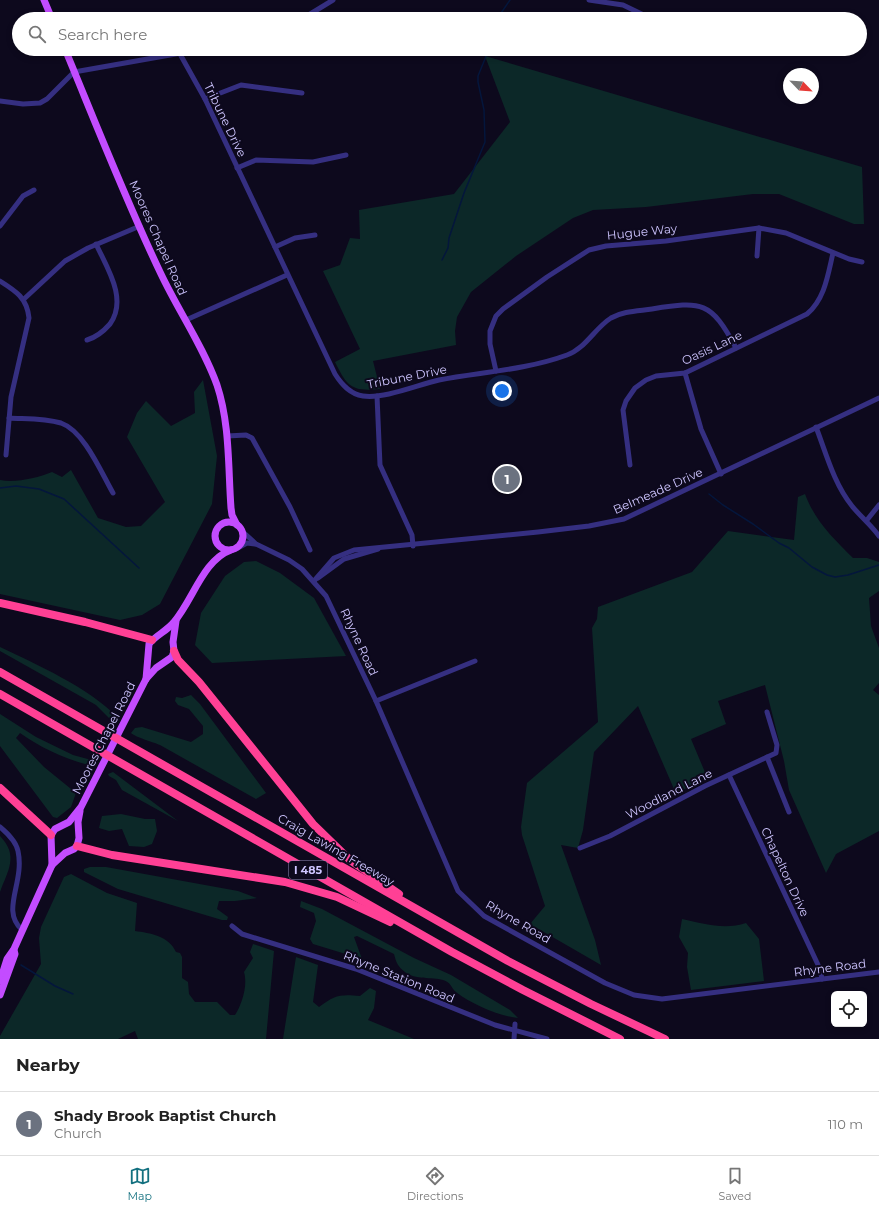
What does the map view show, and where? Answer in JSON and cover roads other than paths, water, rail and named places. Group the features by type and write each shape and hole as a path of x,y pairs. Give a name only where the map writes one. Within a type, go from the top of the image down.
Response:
{"highway":[{"path":"0,603 156,638"},
{"path":"174,651 178,660 203,687 286,792 323,834 350,860 444,926"},
{"name":"Craig Lawing Freeway","path":"0,672 444,926 550,983 665,1039"},
{"name":"I 485","path":"0,694 452,952 620,1039"},
{"path":"0,788 51,835"},
{"path":"77,846 112,855 261,877 306,887 353,904 452,952"}],"main road":[{"path":"44,0 49,12"},
{"name":"Moores Chapel Road","path":"68,56 161,275 198,342 217,385 227,436 230,508 232,515 238,524"},
{"path":"212,563 216,542 215,532 230,508"},
{"path":"156,638 176,621 212,563 220,555 234,549 242,541 243,532 238,524 229,522 220,524"},
{"path":"216,542 222,549 234,549"},
{"path":"174,651 173,642 176,621"},
{"path":"156,638 167,637 173,642"},
{"name":"Moores Chapel Road","path":"146,679 148,668 147,649 156,638"},
{"name":"Moores Chapel Road","path":"51,835 55,829 69,822 81,807 146,679 156,668 169,660 174,651"},
{"name":"Moores Chapel Road","path":"77,846 79,838 78,822 81,807"},
{"path":"0,981 7,959 14,948 52,865 53,847 51,835"},
{"path":"52,865 65,853 77,846"},
{"path":"53,847 58,852 65,853"},
{"path":"0,995 15,954 14,948"}],"street":[{"path":"313,12 333,0"},
{"path":"589,0 623,5 638,12"},
{"path":"0,101 23,104 40,103 51,96 74,72 168,56"},
{"name":"Tribune Drive","path":"181,56 205,99 287,275 339,380 346,388 357,395 376,396 439,380 486,374 568,355 603,324 616,316 680,304 701,306 714,314 724,325 736,348"},
{"path":"205,99 241,85 302,93"},
{"path":"237,168 256,160 313,162 346,155"},
{"path":"0,226 23,196 34,190"},
{"path":"24,299 65,260 96,244 140,226"},
{"path":"757,256 759,228"},
{"name":"Hugue Way","path":"496,371 490,344 490,331 496,316 503,309 547,277 590,250 606,246 666,241 759,228 786,233 833,253 862,262"},
{"path":"274,247 295,238 315,235"},
{"path":"87,340 100,335 106,329 115,314 117,305 115,286 96,244"},
{"name":"Oasis Lane","path":"630,465 624,410 626,401 635,388 646,380 656,376 685,373 797,319 813,309 822,294 833,253"},
{"path":"186,320 287,275"},
{"path":"0,281 15,290 24,299 29,311 29,325 17,363 9,418 6,455"},
{"path":"685,373 701,429 722,474"},
{"path":"376,396 380,465 412,535 413,546"},
{"name":"Belmeade Drive","path":"314,580 325,566 342,554 360,549 413,546 607,523 632,516 879,398"},
{"path":"9,418 54,422 74,430 85,444 113,492"},
{"path":"816,427 839,486 852,506 867,520 879,536"},
{"path":"227,436 246,435 252,438 290,507 310,550"},
{"path":"867,520 879,505"},
{"name":"Rhyne Road","path":"243,532 256,544 289,560 314,580 329,601 376,701 458,891 484,916 605,983 634,995 662,999 879,972"},
{"path":"234,549 247,543 256,544"},
{"path":"376,701 475,661"},
{"name":"Woodland Lane","path":"580,848 610,836 729,775 776,753 778,748 767,712"},
{"path":"767,757 789,812"},
{"name":"Chapelton Drive","path":"729,775 820,969 822,979"},
{"path":"0,827 12,840 18,850 18,868 10,886"},
{"path":"8,922 22,930"},
{"name":"Rhyne Station Road","path":"232,926 242,934 356,969 452,1009 514,1031 547,1039"},
{"path":"514,1039 515,1024"}],"waterway":[{"path":"502,12 510,0"},
{"path":"442,260 448,248 449,238 464,193 485,142 484,110 478,76 486,56"},
{"path":"0,488 16,486 39,489 64,499 139,568"},
{"path":"709,494 779,543 789,548 812,567 827,575 835,577 848,575 879,565"},
{"path":"21,965 55,986 73,994"}],"place":[{"name":"Shady Brook Baptist Church","path":"507,479"}]}
